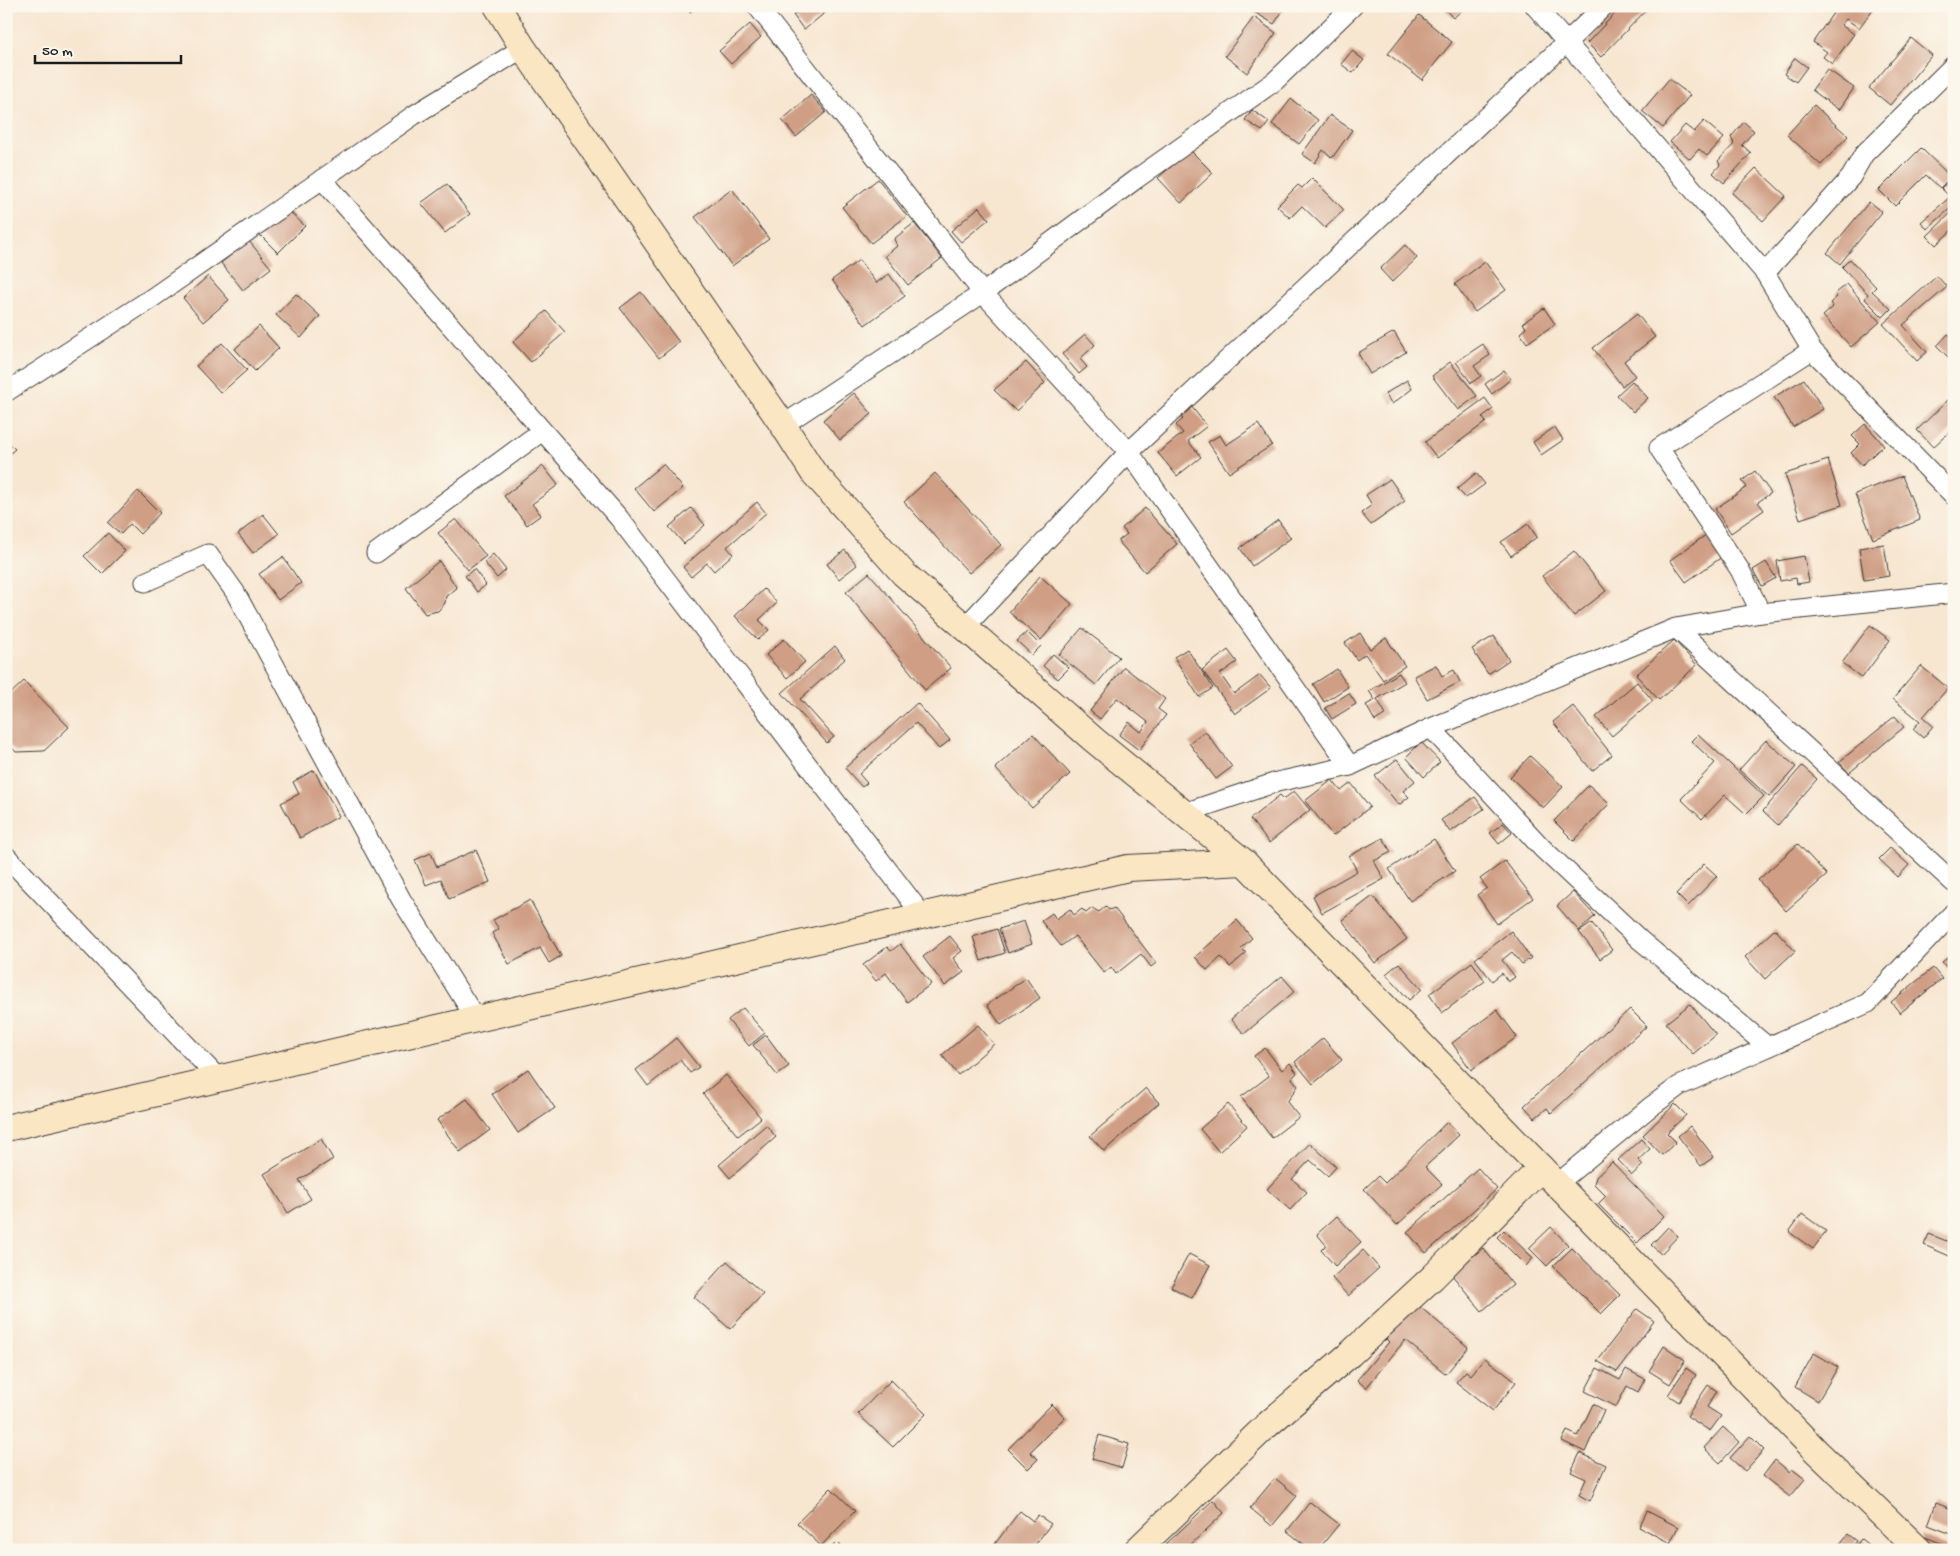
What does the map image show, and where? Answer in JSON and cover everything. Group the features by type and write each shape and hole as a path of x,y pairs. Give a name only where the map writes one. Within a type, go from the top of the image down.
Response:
{"main road":[{"path":"497,6 523,48 783,424 813,472 904,574 1094,740 1244,862 1816,1450 1918,1550"},
{"path":"6,1128 1128,868 1244,862"},
{"path":"1137,1550 1266,1426 1350,1354 1426,1283 1549,1176"}],"street":[{"path":"757,6 983,293 1129,452 1350,766"},
{"path":"783,424 983,293 1136,179 1274,81 1353,6"},
{"path":"1535,6 1765,274 1812,350 1954,496"},
{"path":"965,627 1129,452 1604,6"},
{"path":"6,392 152,298 414,115 523,48"},
{"path":"1765,274 1851,177 1864,154 1954,65"},
{"path":"322,179 619,518 923,916"},
{"path":"1761,613 1740,570 1660,448 1812,350"},
{"path":"376,553 542,431"},
{"path":"145,582 208,554 235,592 401,899 476,1019"},
{"path":"1184,813 1277,782 1350,766 1431,728 1676,628 1761,613 1954,593"},
{"path":"1676,628 1954,882"},
{"path":"1431,728 1543,849 1640,940 1768,1047"},
{"path":"6,856 219,1079"},
{"path":"1549,1176 1679,1086 1868,1003 1954,912"}],"building":[{"path":"685,6 698,6 690,12"},
{"path":"804,6 833,6 804,30 793,15"},
{"path":"1253,6 1286,6 1274,24 1251,10"},
{"path":"1442,6 1467,6 1453,18"},
{"path":"1622,6 1650,6 1601,57 1587,43"},
{"path":"1838,6 1870,6 1873,9 1859,28 1846,19 1841,25 1854,34 1832,64 1823,57 1827,52 1813,42"},
{"path":"1419,15 1452,42 1422,80 1388,54"},
{"path":"1254,17 1276,33 1247,73 1225,56"},
{"path":"750,24 761,37 731,64 719,51"},
{"path":"1911,38 1932,55 1890,105 1869,88"},
{"path":"1352,51 1364,60 1353,73 1341,64"},
{"path":"1795,58 1807,67 1796,82 1784,74"},
{"path":"1827,69 1854,88 1839,110 1812,90"},
{"path":"1669,79 1690,95 1663,128 1642,111"},
{"path":"811,95 826,112 796,137 782,120"},
{"path":"1291,99 1318,120 1299,144 1272,124"},
{"path":"1814,105 1848,136 1821,165 1787,135"},
{"path":"1252,110 1269,122 1262,131 1245,120"},
{"path":"1330,115 1352,130 1332,158 1323,150 1315,163 1302,154"},
{"path":"1704,121 1724,138 1707,156 1699,149 1690,159 1670,142 1685,125 1694,132"},
{"path":"1744,122 1754,131 1742,145 1751,153 1724,183 1713,173 1720,165 1718,161 1734,144 1731,137"},
{"path":"1921,148 1951,177 1940,188 1926,175 1895,206 1879,190"},
{"path":"1190,150 1213,173 1181,203 1158,178"},
{"path":"1756,168 1786,196 1763,221 1732,193"},
{"path":"1954,177 1954,205 1927,229 1921,222 1950,197 1941,188"},
{"path":"1312,178 1344,210 1325,228 1302,206 1290,218 1277,206 1298,185 1302,188"},
{"path":"878,179 907,216 871,243 842,207"},
{"path":"447,184 470,214 445,233 421,203"},
{"path":"732,189 769,239 732,266 695,217"},
{"path":"1869,202 1882,212 1840,264 1827,253"},
{"path":"979,207 989,219 961,242 951,231"},
{"path":"286,208 305,226 278,253 259,234"},
{"path":"1954,210 1954,228 1936,245 1927,236"},
{"path":"914,223 942,258 908,285 885,256 897,246 894,239"},
{"path":"249,241 271,268 243,290 221,263"},
{"path":"1405,245 1417,258 1392,282 1380,269"},
{"path":"1850,259 1876,287 1872,291 1891,309 1883,317 1865,299 1868,294 1842,267"},
{"path":"859,260 876,283 889,274 905,296 865,325 832,280"},
{"path":"1485,262 1506,290 1475,312 1455,284"},
{"path":"208,276 229,300 203,322 183,298"},
{"path":"1937,276 1947,287 1903,325 1927,352 1917,361 1883,324"},
{"path":"1847,284 1880,322 1851,347 1823,316 1833,307 1830,303 1837,297 1835,294"},
{"path":"641,292 679,342 659,358 620,308"},
{"path":"296,294 320,316 301,338 276,315"},
{"path":"1544,308 1555,324 1527,343 1520,333 1526,328 1523,323"},
{"path":"546,311 565,332 531,362 513,342"},
{"path":"1637,314 1655,337 1624,361 1635,376 1622,386 1593,348"},
{"path":"259,326 279,348 255,371 235,349"},
{"path":"1394,332 1406,352 1370,374 1358,353"},
{"path":"1085,334 1095,345 1080,359 1087,367 1079,374 1062,354"},
{"path":"1948,334 1954,339 1954,355 1950,359 1937,346"},
{"path":"222,343 247,370 221,393 196,366"},
{"path":"1483,344 1490,355 1474,366 1481,376 1471,383 1456,362"},
{"path":"1026,362 1045,383 1016,411 994,390"},
{"path":"1450,362 1477,396 1458,410 1432,376"},
{"path":"1504,370 1511,379 1492,394 1485,384"},
{"path":"1804,379 1823,409 1793,427 1774,397"},
{"path":"1407,380 1412,389 1392,404 1385,394"},
{"path":"1632,381 1648,398 1633,412 1617,395"},
{"path":"854,393 872,414 840,440 823,420"},
{"path":"1485,398 1493,409 1482,417 1486,422 1437,458 1425,442"},
{"path":"1950,398 1954,402 1954,411 1949,415 1954,420 1954,428 1933,447 1917,430"},
{"path":"1190,405 1207,426 1188,441 1201,457 1177,476 1158,453 1183,433 1176,425 1183,419 1178,414"},
{"path":"1258,424 1272,445 1229,473 1208,442 1220,435 1226,445"},
{"path":"1865,424 1884,445 1862,465 1851,453 1860,444 1852,436"},
{"path":"1555,427 1563,440 1541,455 1533,442"},
{"path":"6,440 15,449 6,457"},
{"path":"1828,460 1842,505 1800,519 1785,474"},
{"path":"663,464 683,488 654,512 634,488"},
{"path":"543,466 558,485 532,504 541,515 527,525 504,496"},
{"path":"1755,471 1771,493 1758,502 1764,510 1731,533 1715,509 1747,487 1742,481"},
{"path":"935,473 1001,545 969,573 904,502"},
{"path":"1476,473 1485,484 1466,498 1457,489"},
{"path":"1902,476 1920,520 1873,539 1855,494"},
{"path":"1390,479 1405,501 1371,525 1361,513 1372,505 1366,495"},
{"path":"138,491 160,513 140,534 130,524 121,534 108,523"},
{"path":"757,502 766,513 727,547 733,554 714,571 707,563 691,577 683,567"},
{"path":"691,508 705,525 684,544 669,527"},
{"path":"1145,508 1177,544 1145,572 1118,541 1127,534 1122,528"},
{"path":"263,514 279,534 253,553 238,534"},
{"path":"456,519 486,556 468,570 438,533"},
{"path":"1278,520 1291,538 1252,566 1240,548"},
{"path":"1528,524 1537,537 1511,556 1501,542"},
{"path":"108,533 125,551 102,574 84,556"},
{"path":"1706,535 1722,557 1686,582 1670,560"},
{"path":"1884,544 1889,576 1864,580 1859,548"},
{"path":"845,550 857,565 839,579 827,564"},
{"path":"1574,551 1606,591 1574,616 1542,576"},
{"path":"493,554 506,570 497,578 484,562"},
{"path":"1804,556 1809,582 1797,584 1796,578 1780,581 1777,561"},
{"path":"283,557 301,583 278,600 259,574"},
{"path":"439,561 457,588 446,596 445,603 438,611 425,614 406,588"},
{"path":"1766,562 1776,578 1762,586 1753,570"},
{"path":"474,569 486,585 477,592 465,576"},
{"path":"869,573 951,668 925,690 846,592"},
{"path":"1040,576 1072,604 1041,640 1009,612"},
{"path":"764,589 777,603 759,620 769,630 758,640 735,616"},
{"path":"1870,625 1890,640 1862,678 1842,663"},
{"path":"1082,628 1119,657 1096,685 1059,655"},
{"path":"1027,632 1041,646 1032,655 1017,641"},
{"path":"1360,633 1370,649 1386,638 1405,666 1383,680 1365,654 1357,660 1345,643"},
{"path":"1494,636 1509,660 1488,674 1472,649"},
{"path":"784,639 805,662 787,678 766,655"},
{"path":"1674,640 1697,665 1659,700 1636,675"},
{"path":"835,646 845,659 800,699 834,737 827,743 782,693"},
{"path":"1187,649 1213,688 1199,697 1174,657"},
{"path":"1228,650 1237,662 1220,674 1234,694 1260,675 1271,688 1235,714 1202,670"},
{"path":"1053,654 1069,668 1058,679 1043,666"},
{"path":"1436,665 1442,676 1454,670 1460,682 1427,699 1414,676"},
{"path":"1921,666 1948,688 1923,717 1933,726 1923,738 1913,729 1920,721 1893,699"},
{"path":"1124,667 1165,699 1158,709 1166,715 1139,750 1119,735 1129,722 1141,732 1148,722 1117,698 1100,719 1090,711"},
{"path":"1337,669 1348,687 1324,702 1313,684"},
{"path":"1399,673 1405,682 1377,699 1386,714 1375,721 1366,705 1375,700 1369,691"},
{"path":"24,681 69,727 44,751 16,752 6,742 6,698"},
{"path":"1637,682 1653,701 1612,736 1596,717"},
{"path":"1349,693 1356,704 1332,719 1325,708"},
{"path":"917,703 950,740 939,749 916,723 859,774 867,783 862,787 845,768"},
{"path":"1573,706 1612,755 1592,771 1553,722"},
{"path":"1895,716 1904,727 1849,773 1839,762"},
{"path":"1205,731 1232,767 1216,779 1189,743"},
{"path":"1033,734 1070,774 1032,808 995,768"},
{"path":"1698,734 1764,796 1746,814 1725,795 1702,819 1681,799 1715,763 1691,741"},
{"path":"1766,740 1796,767 1769,797 1739,770"},
{"path":"1421,742 1440,762 1424,777 1406,757"},
{"path":"1530,756 1563,787 1543,808 1510,777"},
{"path":"1397,759 1415,781 1403,791 1409,797 1399,805 1375,776"},
{"path":"1802,766 1817,779 1778,825 1763,811"},
{"path":"314,770 339,816 300,838 281,803 299,794 293,782"},
{"path":"1332,780 1341,791 1351,783 1370,807 1333,836 1305,801"},
{"path":"1589,785 1609,804 1574,841 1554,821"},
{"path":"1294,791 1310,810 1269,843 1250,819 1280,795 1284,799"},
{"path":"1475,797 1484,809 1450,832 1441,820"},
{"path":"1503,823 1512,833 1499,844 1490,833"},
{"path":"1383,838 1391,852 1374,861 1384,879 1322,913 1313,896 1357,871 1349,856"},
{"path":"1434,839 1455,871 1410,901 1389,869"},
{"path":"1798,844 1827,875 1786,911 1758,880"},
{"path":"1890,848 1909,865 1898,877 1879,859"},
{"path":"476,850 490,882 449,899 441,879 426,885 415,860 431,853 437,867"},
{"path":"1505,861 1533,898 1497,924 1477,895 1487,888 1480,879"},
{"path":"1704,864 1717,876 1688,906 1676,894"},
{"path":"1573,892 1595,916 1579,931 1557,906"},
{"path":"1373,896 1407,939 1375,963 1342,920"},
{"path":"530,900 561,956 549,963 540,948 509,964 492,933 499,929 493,920"},
{"path":"1106,906 1109,910 1114,908 1156,963 1151,967 1141,954 1116,974 1111,967 1104,973 1075,936 1061,946 1041,921 1052,913 1056,919 1070,909 1074,915 1082,909 1086,913 1092,908 1099,912"},
{"path":"1237,920 1252,938 1241,948 1246,953 1230,967 1221,957 1207,970 1195,957"},
{"path":"1024,921 1032,944 1008,953 999,929"},
{"path":"1592,923 1612,950 1600,959 1579,932"},
{"path":"997,929 1005,953 981,961 973,937"},
{"path":"1775,929 1795,951 1765,979 1745,957"},
{"path":"1511,931 1531,958 1522,964 1512,952 1502,960 1515,977 1508,982 1502,973 1492,981 1475,959"},
{"path":"950,936 962,951 953,958 964,972 945,986 923,957"},
{"path":"900,944 931,984 907,1002 886,973 876,981 863,965 887,947 891,951"},
{"path":"1954,952 1954,976 1942,962"},
{"path":"1472,962 1485,981 1442,1013 1429,994"},
{"path":"1399,963 1422,989 1409,1000 1386,974"},
{"path":"1933,968 1942,979 1900,1013 1891,1002"},
{"path":"1282,976 1295,991 1244,1034 1231,1019"},
{"path":"1026,978 1040,998 1001,1025 987,1005"},
{"path":"1690,1004 1716,1035 1693,1054 1666,1023"},
{"path":"743,1008 765,1033 749,1046 728,1020"},
{"path":"1630,1009 1647,1026 1551,1113 1547,1108 1535,1118 1524,1106"},
{"path":"1497,1010 1517,1037 1471,1070 1452,1043"},
{"path":"978,1025 994,1044 958,1075 942,1055"},
{"path":"766,1035 789,1066 777,1075 753,1045"},
{"path":"676,1038 699,1067 690,1073 680,1060 648,1086 636,1070"},
{"path":"1323,1038 1342,1060 1313,1084 1295,1062"},
{"path":"1265,1048 1282,1070 1290,1063 1297,1073 1292,1078 1298,1086 1287,1102 1299,1117 1272,1138 1241,1097 1269,1076 1254,1056"},
{"path":"528,1069 555,1108 518,1133 492,1094"},
{"path":"726,1075 761,1118 738,1136 703,1094"},
{"path":"1146,1088 1159,1103 1104,1151 1090,1136"},
{"path":"467,1099 490,1130 460,1152 437,1120"},
{"path":"1228,1104 1247,1126 1219,1152 1200,1129"},
{"path":"1675,1104 1686,1115 1667,1133 1676,1142 1662,1155 1643,1135"},
{"path":"1447,1122 1459,1135 1425,1167 1442,1184 1397,1225 1364,1189 1378,1176 1385,1183"},
{"path":"766,1125 776,1137 730,1178 719,1165"},
{"path":"1690,1126 1714,1157 1701,1166 1678,1136"},
{"path":"321,1139 333,1159 299,1180 311,1199 288,1213 264,1174"},
{"path":"1641,1139 1650,1149 1638,1160 1643,1165 1632,1175 1618,1160"},
{"path":"1310,1143 1336,1167 1328,1176 1310,1160 1292,1179 1307,1192 1290,1210 1267,1189"},
{"path":"1612,1162 1664,1216 1637,1243 1598,1204 1606,1196 1594,1184 1596,1177"},
{"path":"1478,1168 1497,1189 1426,1253 1407,1232"},
{"path":"1802,1214 1826,1231 1813,1249 1789,1232"},
{"path":"1337,1216 1361,1242 1335,1266 1321,1250 1326,1245 1317,1234"},
{"path":"1551,1227 1568,1245 1547,1266 1529,1248"},
{"path":"1668,1227 1678,1236 1661,1254 1651,1245"},
{"path":"1504,1230 1533,1258 1526,1266 1497,1237"},
{"path":"1929,1234 1954,1244 1954,1258 1924,1245"},
{"path":"1483,1248 1513,1285 1482,1311 1451,1274"},
{"path":"1572,1248 1620,1295 1601,1314 1553,1266"},
{"path":"1363,1250 1379,1268 1348,1296 1332,1278"},
{"path":"1189,1254 1210,1265 1192,1298 1171,1287"},
{"path":"727,1261 763,1294 730,1329 694,1297"},
{"path":"1414,1302 1468,1347 1446,1374 1405,1340 1366,1388 1357,1380 1389,1342 1385,1338"},
{"path":"1637,1309 1654,1321 1617,1372 1597,1361"},
{"path":"1664,1346 1685,1360 1670,1384 1649,1371"},
{"path":"1814,1353 1838,1367 1818,1401 1795,1387"},
{"path":"1485,1358 1516,1382 1493,1411 1456,1382 1466,1371 1471,1375"},
{"path":"1597,1368 1620,1380 1626,1369 1645,1379 1638,1392 1627,1386 1616,1407 1585,1391"},
{"path":"1686,1368 1696,1375 1679,1402 1668,1395"},
{"path":"891,1380 926,1414 893,1447 858,1414"},
{"path":"1708,1385 1717,1391 1707,1407 1721,1416 1710,1431 1687,1416"},
{"path":"1052,1404 1065,1417 1030,1452 1038,1459 1028,1469 1008,1449"},
{"path":"1593,1404 1604,1410 1585,1452 1562,1441 1567,1431 1578,1436"},
{"path":"1723,1427 1739,1442 1720,1463 1704,1448"},
{"path":"1099,1435 1129,1444 1122,1468 1092,1459"},
{"path":"1750,1436 1764,1450 1745,1471 1730,1458"},
{"path":"1580,1453 1606,1465 1590,1501 1579,1495 1586,1479 1571,1472"},
{"path":"1775,1460 1790,1472 1792,1469 1805,1479 1790,1497 1763,1476"},
{"path":"1275,1478 1297,1496 1272,1526 1250,1508"},
{"path":"831,1488 855,1511 821,1546 797,1523"},
{"path":"1213,1500 1224,1513 1185,1550 1169,1550 1165,1545"},
{"path":"1310,1502 1339,1524 1318,1550 1311,1550 1287,1531"},
{"path":"1936,1503 1954,1510 1954,1535 1928,1525"},
{"path":"1020,1511 1033,1521 1038,1515 1051,1524 1031,1550 1000,1550 994,1545"},
{"path":"1647,1511 1678,1527 1670,1543 1639,1527"},
{"path":"1848,1534 1857,1541 1850,1550 1845,1550 1839,1545"},
{"path":"1920,1535 1954,1548 1954,1550 1925,1550"},
{"path":"1861,1539 1871,1547 1868,1550 1853,1550"},
{"path":"837,1542 845,1550 829,1550"}]}
